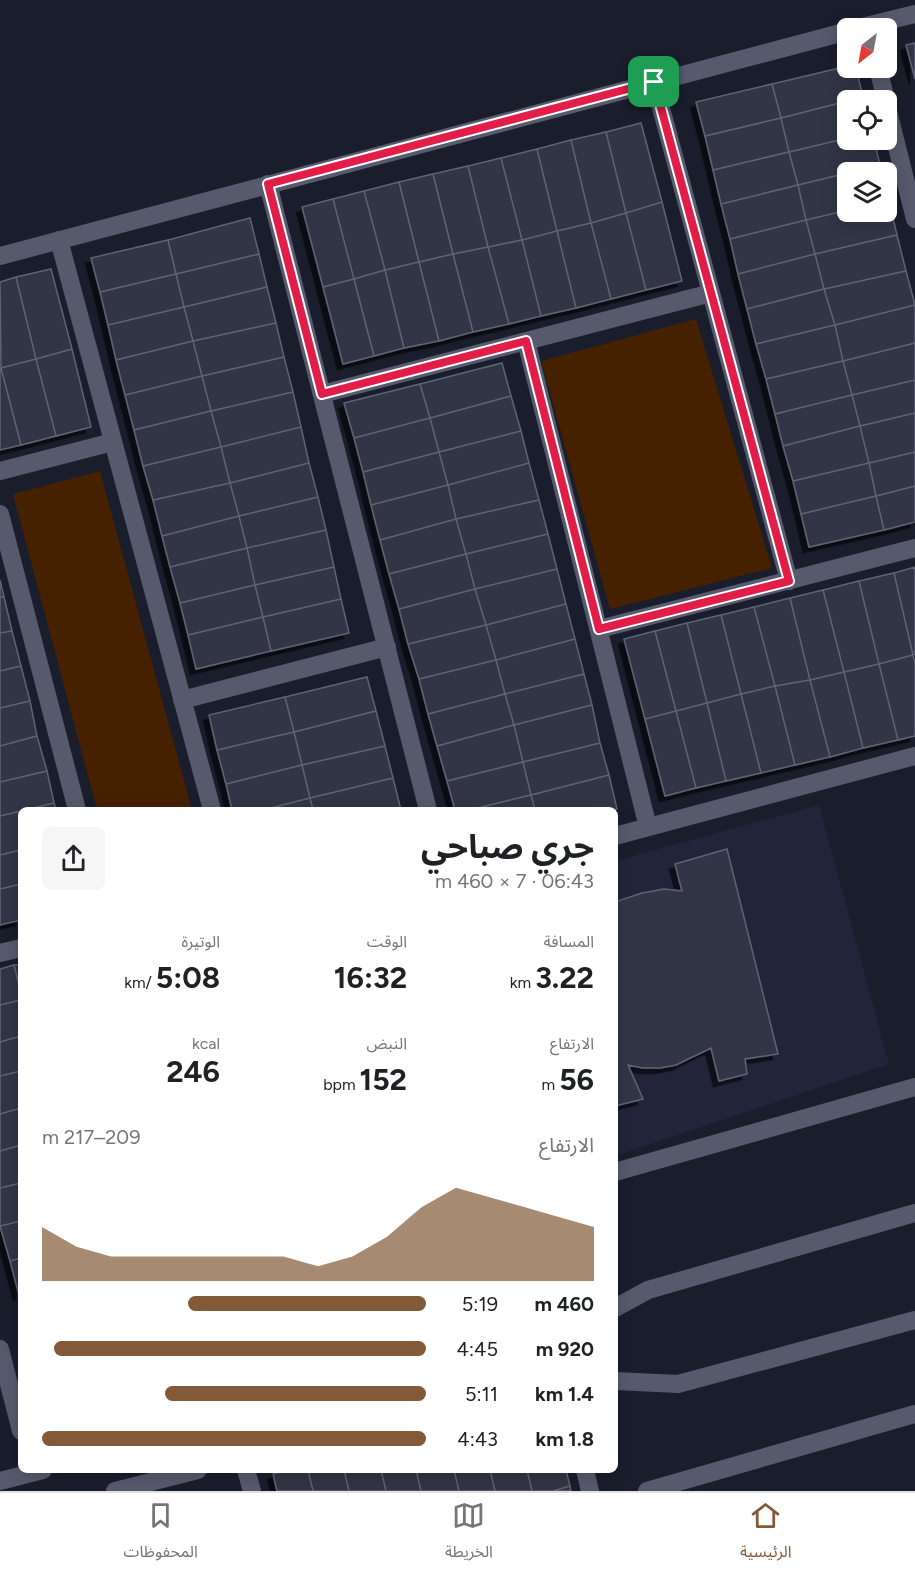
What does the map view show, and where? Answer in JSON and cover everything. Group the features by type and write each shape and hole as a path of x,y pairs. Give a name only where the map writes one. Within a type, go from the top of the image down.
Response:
{"street":[{"path":"897,19 915,14"},
{"path":"0,256 837,34"},
{"path":"654,82 789,581"},
{"path":"897,146 915,219"},
{"path":"268,184 427,807"},
{"path":"59,240 211,807"},
{"path":"322,394 711,293"},
{"path":"526,341 648,827"},
{"path":"0,471 113,442"},
{"path":"0,514 76,807"},
{"path":"599,629 915,548"},
{"path":"182,700 387,647"},
{"path":"618,835 915,756"},
{"path":"0,953 18,949"},
{"path":"618,1171 915,1088"},
{"path":"618,1306 648,1290 915,1213"},
{"path":"618,1381 678,1384 915,1320"},
{"path":"0,1349 18,1419"},
{"path":"647,1491 915,1414"},
{"path":"0,1481 28,1473"},
{"path":"115,1491 139,1477 173,1473"},
{"path":"247,1473 252,1491"},
{"path":"586,1473 590,1491"}],"shaded area":[{"path":"696,319 772,568 610,609 541,361"},
{"path":"100,471 191,807 96,807 13,494"},
{"path":"819,805 889,1064 618,1155 618,860"}],"building":[{"path":"915,43 915,79 906,45"},
{"path":"837,69 837,78 858,78 861,90 837,90 837,104 781,118 772,84"},
{"path":"772,84 781,118 705,136 696,102"},
{"path":"837,104 837,141 789,152 781,118"},
{"path":"781,118 789,152 713,170 705,136"},
{"path":"641,123 662,202 626,213 606,132"},
{"path":"606,132 626,213 591,223 571,140"},
{"path":"571,140 591,223 557,231 537,149"},
{"path":"837,141 837,150 876,150 879,162 837,162 837,175 798,185 789,152"},
{"path":"537,149 557,231 522,240 501,158"},
{"path":"789,152 798,185 721,204 713,170"},
{"path":"501,158 522,240 488,247 468,166"},
{"path":"468,166 488,247 453,254 433,174"},
{"path":"433,174 453,254 419,262 399,182"},
{"path":"837,176 837,213 806,220 798,185"},
{"path":"399,182 419,262 385,270 364,191"},
{"path":"798,185 806,220 730,239 721,204"},
{"path":"364,191 385,270 354,279 333,199"},
{"path":"333,199 354,279 323,287 302,207"},
{"path":"662,202 682,281 646,290 626,213"},
{"path":"626,213 646,290 611,299 591,223"},
{"path":"837,213 837,222 894,222 897,235 815,254 806,220"},
{"path":"250,218 259,254 176,274 168,240"},
{"path":"806,220 815,254 738,274 730,239"},
{"path":"591,223 611,299 576,308 557,231"},
{"path":"557,231 576,308 541,316 522,240"},
{"path":"897,235 906,271 824,289 815,254"},
{"path":"168,240 176,274 100,292 91,258"},
{"path":"522,240 541,316 509,324 488,247"},
{"path":"488,247 509,324 473,332 453,254"},
{"path":"259,254 267,287 184,307 176,274"},
{"path":"453,254 473,332 439,341 419,262"},
{"path":"815,254 824,289 747,309 738,274"},
{"path":"419,262 439,341 404,348 385,270"},
{"path":"51,269 72,349 36,359 16,277"},
{"path":"385,270 404,348 374,356 354,279"},
{"path":"906,271 915,305 835,325 824,289"},
{"path":"176,274 184,307 108,325 100,292"},
{"path":"16,277 36,359 1,368 0,282"},
{"path":"354,279 374,356 343,364 323,287"},
{"path":"267,287 276,323 193,341 184,307"},
{"path":"824,289 835,325 756,344 747,309"},
{"path":"915,305 915,343 843,361 835,325"},
{"path":"184,307 193,341 116,360 108,325"},
{"path":"276,323 284,357 202,376 193,341"},
{"path":"835,325 843,361 766,379 756,344"},
{"path":"193,341 202,376 125,395 116,360"},
{"path":"915,343 915,380 852,395 843,361"},
{"path":"72,349 91,427 56,436 36,359"},
{"path":"284,357 293,392 211,411 202,376"},
{"path":"36,359 56,436 21,445 1,368"},
{"path":"843,361 852,395 775,414 766,379"},
{"path":"502,363 511,396 430,418 420,384"},
{"path":"0,369 21,445 0,450"},
{"path":"202,376 211,411 134,430 125,395"},
{"path":"915,380 915,413 860,426 852,395"},
{"path":"420,384 430,418 354,438 344,403"},
{"path":"293,392 301,427 221,447 211,411"},
{"path":"852,395 860,426 783,446 775,414"},
{"path":"511,396 521,431 439,452 430,418"},
{"path":"211,411 221,447 143,466 134,430"},
{"path":"915,413 915,452 869,463 860,426"},
{"path":"430,418 439,452 363,472 354,438"},
{"path":"860,426 869,463 793,481 783,446"},
{"path":"301,427 309,463 230,483 221,447"},
{"path":"521,431 529,463 448,485 439,452"},
{"path":"221,447 230,483 153,500 143,466"},
{"path":"439,452 448,485 371,505 363,472"},
{"path":"915,452 915,486 876,496 869,463"},
{"path":"309,463 318,497 239,516 230,483"},
{"path":"529,463 539,500 456,519 448,485"},
{"path":"869,463 876,496 801,514 793,481"},
{"path":"230,483 239,516 162,536 153,500"},
{"path":"448,485 456,519 380,540 371,505"},
{"path":"915,486 915,522 884,530 876,496"},
{"path":"876,496 884,530 809,547 801,514"},
{"path":"318,497 326,530 247,548 239,516"},
{"path":"539,500 548,534 466,554 456,519"},
{"path":"239,516 247,548 170,567 162,536"},
{"path":"456,519 466,554 389,574 380,540"},
{"path":"326,530 334,567 255,585 247,548"},
{"path":"548,534 557,569 475,589 466,554"},
{"path":"247,548 255,585 180,603 170,567"},
{"path":"466,554 475,589 399,609 389,574"},
{"path":"334,567 341,599 263,617 255,585"},
{"path":"915,567 915,654 913,655 894,573"},
{"path":"557,569 566,604 486,625 475,589"},
{"path":"894,573 913,655 879,664 859,581"},
{"path":"0,580 4,597 0,597"},
{"path":"859,581 879,664 844,672 823,590"},
{"path":"255,585 263,617 188,635 180,603"},
{"path":"475,589 486,625 408,644 399,609"},
{"path":"823,590 844,672 810,680 790,598"},
{"path":"0,597 4,597 12,631 0,633"},
{"path":"790,598 810,680 775,686 754,607"},
{"path":"341,599 349,633 271,651 263,617"},
{"path":"566,604 575,639 496,660 486,625"},
{"path":"754,607 775,686 741,694 721,615"},
{"path":"721,615 741,694 707,703 687,623"},
{"path":"263,617 271,651 196,669 188,635"},
{"path":"687,623 707,703 676,711 655,631"},
{"path":"486,625 496,660 419,679 408,644"},
{"path":"12,631 21,666 0,671 0,633"},
{"path":"655,631 676,711 645,719 624,639"},
{"path":"575,639 584,674 505,694 496,660"},
{"path":"913,655 915,663 915,736 898,740 879,664"},
{"path":"496,660 505,694 428,714 419,679"},
{"path":"879,664 898,740 863,748 844,672"},
{"path":"21,666 30,701 0,708 0,671"},
{"path":"844,672 863,748 830,757 810,680"},
{"path":"584,674 592,705 514,725 505,694"},
{"path":"367,677 376,711 294,732 285,697"},
{"path":"810,680 830,757 795,765 775,686"},
{"path":"775,686 795,765 761,773 741,694"},
{"path":"505,694 514,725 437,746 428,714"},
{"path":"741,694 761,773 726,781 707,703"},
{"path":"285,697 294,732 217,750 209,715"},
{"path":"30,701 37,736 0,746 0,708"},
{"path":"707,703 726,781 696,788 676,711"},
{"path":"592,705 600,743 523,762 514,725"},
{"path":"376,711 385,746 302,765 294,732"},
{"path":"676,711 696,788 665,796 645,719"},
{"path":"514,725 523,762 447,781 437,746"},
{"path":"294,732 302,765 226,784 217,750"},
{"path":"37,736 47,771 0,782 0,746"},
{"path":"600,743 609,775 531,795 523,762"},
{"path":"385,746 393,778 310,798 302,765"},
{"path":"523,762 531,795 481,807 454,807 447,781"},
{"path":"302,765 310,798 275,807 231,807 226,784"},
{"path":"47,771 54,803 37,807 18,807 18,812 0,816 0,782"},
{"path":"609,775 617,807 534,807 531,795"},
{"path":"393,778 400,807 312,807 310,798"},
{"path":"531,795 534,807 481,807"},
{"path":"310,798 312,807 275,807"},
{"path":"54,803 55,807 37,807"},
{"path":"18,812 18,851 0,855 0,816"},
{"path":"727,849 778,1054 745,1059 747,1074 719,1081 711,1048 676,1065 643,1068 628,1065 643,1099 618,1105 618,901 664,889 682,891 675,864"},
{"path":"18,851 18,885 0,889 0,855"},
{"path":"18,885 18,921 0,925 0,889"},
{"path":"18,964 18,981 14,965"},
{"path":"14,965 18,981 18,1001 0,1005 0,969"},
{"path":"18,1001 18,1037 0,1042 0,1005"},
{"path":"18,1037 18,1072 0,1076 0,1042"},
{"path":"18,1072 18,1109 0,1114 0,1076"},
{"path":"18,1109 18,1146 0,1151 0,1114"},
{"path":"18,1146 18,1184 0,1188 0,1151"},
{"path":"18,1184 18,1222 0,1226 0,1188"},
{"path":"18,1222 18,1259 10,1261 0,1226"},
{"path":"18,1259 18,1291 10,1261"},
{"path":"309,1473 313,1491 277,1491 273,1474"},
{"path":"309,1473 345,1473 349,1491 313,1491"},
{"path":"345,1473 382,1473 386,1491 349,1491"},
{"path":"382,1473 417,1473 421,1491 386,1491"},
{"path":"417,1473 455,1473 459,1491 421,1491"},
{"path":"455,1473 491,1473 495,1491 459,1491"},
{"path":"491,1473 528,1473 532,1491 495,1491"},
{"path":"528,1473 567,1473 570,1486 553,1491 532,1491"},
{"path":"570,1486 571,1491 553,1491"}],"route":[{"path":"654,82 789,581 599,629 526,341 322,394 268,184 654,82"}]}
